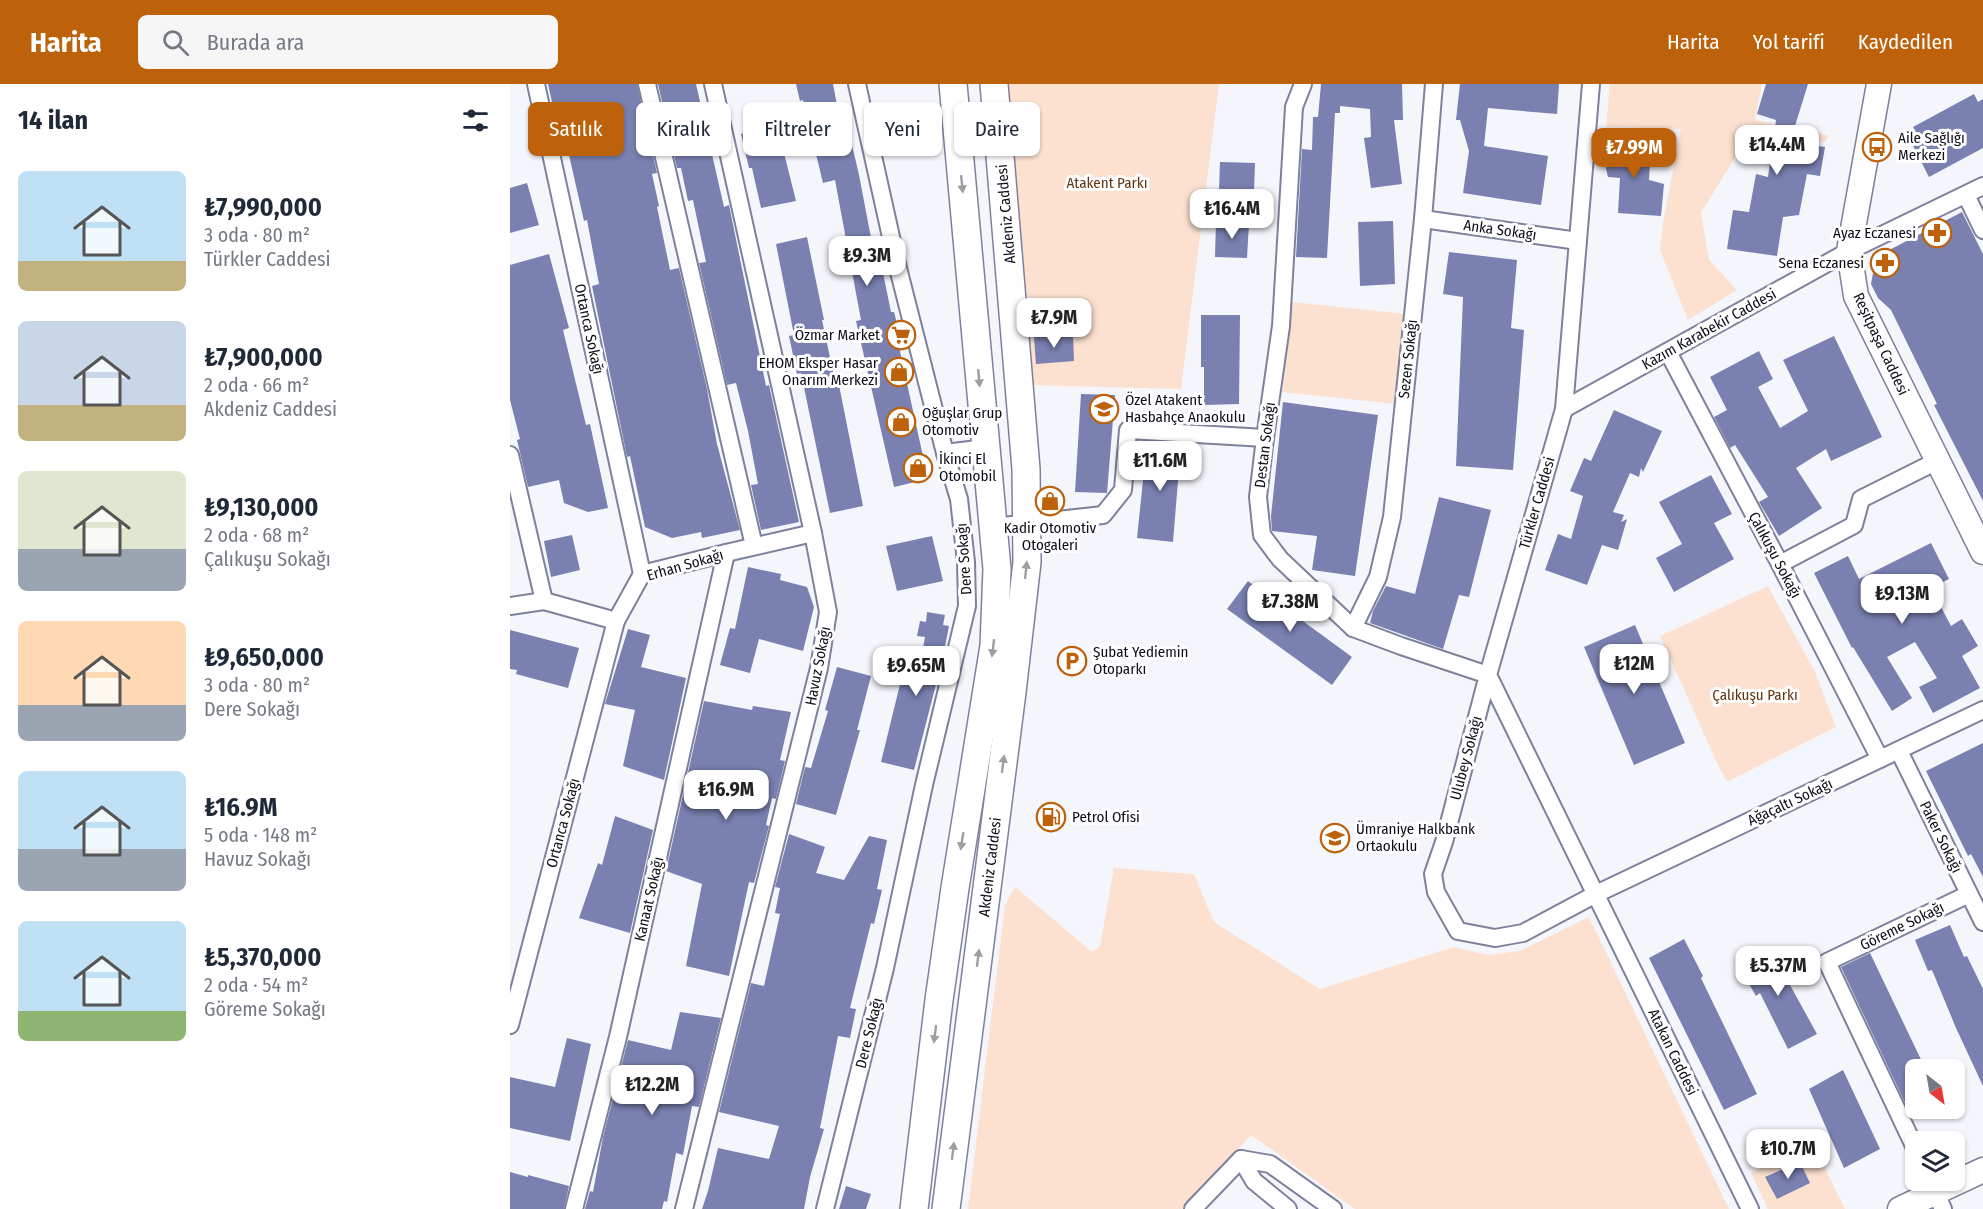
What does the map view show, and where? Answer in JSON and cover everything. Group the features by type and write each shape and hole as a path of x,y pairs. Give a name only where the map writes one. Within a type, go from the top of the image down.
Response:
{"main road":[{"name":"Akdeniz Caddesi","path":"914,1209 954,899 994,646 997,569 953,84"},
{"name":"Akdeniz Caddesi","path":"946,1209 1027,562 1025,458 994,84"}],"street":[{"name":"Ortanca Sokağı","path":"536,84 642,574"},
{"path":"647,84 754,546"},
{"name":"Havuz Sokağı","path":"684,1209 819,668 828,612 813,533 713,84"},
{"name":"Dere Sokağı","path":"825,1209 885,968 924,785 967,606 966,562 959,499 945,453 897,264 857,84"},
{"name":"Destan Sokağı","path":"1303,84 1294,107 1281,326 1258,497 1262,535 1280,559 1353,628 1488,675"},
{"name":"Sezen Sokağı","path":"1353,628 1378,577 1392,517 1423,219 1434,84"},
{"name":"Türkler Caddesi","path":"1488,675 1564,409 1591,84"},
{"name":"Reşitpaşa Caddesi","path":"1879,84 1849,251 1856,296 1983,552"},
{"name":"Kazım Karabekir Caddesi","path":"1564,409 1849,251 1983,186"},
{"path":"1966,195 1983,230"},
{"name":"Anka Sokağı","path":"1423,219 1578,241"},
{"name":"Çalıkuşu Sokağı","path":"1668,352 1880,759"},
{"path":"993,527 1103,515 1124,490 1128,430 1265,438"},
{"path":"945,453 986,448"},
{"path":"510,455 544,602"},
{"path":"1780,564 1854,525 1861,499 1937,461"},
{"name":"Erhan Sokağı","path":"616,621 642,574 813,533"},
{"name":"Kanaat Sokağı","path":"574,1209 618,1037 726,553"},
{"path":"510,606 544,602 616,621"},
{"name":"Ortanca Sokağı","path":"510,1025 616,621"},
{"path":"1488,675 1596,894"},
{"name":"Ulubey Sokağı","path":"1433,874 1444,842 1488,675"},
{"name":"Ağaçaltı Sokağı","path":"1433,874 1436,892 1458,932 1495,938 1523,933 1596,894 1983,710"},
{"name":"Paker Sokağı","path":"1899,751 1983,922"},
{"name":"Atakan Caddesi","path":"1596,894 1750,1209"},
{"name":"Göreme Sokağı","path":"1907,1131 1827,962 1969,894"},
{"path":"1193,1209 1241,1159"},
{"path":"1241,1159 1254,1181 1288,1209"},
{"path":"1241,1159 1269,1164 1333,1209"},
{"path":"1900,1209 1983,1170"}],"green space":[{"name":"Atakent Parkı","path":"1001,84 1219,84 1181,389 1026,385 1007,156 1040,156 1040,102 1002,102"},
{"path":"1610,84 1762,84 1755,120 1828,135 1826,142 1755,135 1743,144 1701,213 1709,260 1737,290 1688,320 1660,250 1663,222 1681,129 1606,127"},
{"path":"1292,302 1406,314 1396,404 1282,392"},
{"name":"Çalıkuşu Parkı","path":"1768,586 1815,672 1836,727 1727,782 1660,636"},
{"path":"1114,868 1194,874 1214,922 1320,989 1454,947 1488,955 1520,951 1589,917 1729,1209 1355,1209 1251,1135 1182,1209 968,1209 1005,905 1015,887 1092,952 1100,946"},
{"path":"1813,1144 1845,1209 1768,1209 1751,1173"}],"building":[{"path":"548,84 637,84 641,102 636,102 636,156 653,156 657,173 652,174 670,270 679,268 707,389 717,444 740,530 702,538 701,532 672,538 645,527 630,456 627,457 592,286 599,284 587,220 584,221 569,156 624,156 624,102 552,102"},
{"path":"658,84 696,84 700,102 662,102"},
{"path":"796,84 833,84 836,102 800,101"},
{"path":"1321,84 1402,84 1403,120 1394,120 1402,184 1371,188 1364,138 1371,137 1370,109 1340,106 1340,113 1335,113 1327,258 1296,257 1302,149 1312,150 1313,117 1318,117"},
{"path":"1460,84 1559,84 1557,114 1488,108 1484,146 1548,156 1541,205 1463,193 1469,151 1460,120 1456,120"},
{"path":"1766,84 1808,84 1790,142 1825,147 1820,176 1807,174 1799,215 1783,217 1777,256 1727,249 1733,210 1749,212 1756,174 1768,177 1776,120 1757,114"},
{"path":"1974,94 1978,102 1983,99 1983,148 1929,177 1909,138 1917,134 1913,127"},
{"path":"1600,143 1651,146 1649,180 1664,184 1661,216 1618,213 1620,178 1608,177"},
{"path":"852,145 877,269 882,268 891,312 894,312 903,346 899,347 928,479 894,487 856,321 861,320 835,180 823,183 816,156 852,156"},
{"path":"674,156 712,156 724,207 729,205 766,386 769,385 799,522 761,530 751,485 758,484 748,431 736,383 727,385 699,263 706,262 693,200 688,201 681,168 677,168"},
{"path":"746,156 785,156 796,201 761,208 752,168 749,168"},
{"path":"1220,162 1255,163 1254,192 1219,191"},
{"path":"527,183 539,225 510,233 510,188"},
{"path":"1962,212 1983,254 1983,501 1934,405 1937,404 1891,310 1878,298 1871,284 1876,257"},
{"path":"1393,221 1395,284 1360,286 1358,222"},
{"path":"1216,222 1249,223 1247,258 1215,257"},
{"path":"807,237 824,320 822,320 834,376 837,375 863,506 830,513 801,373 797,374 789,336 794,335 776,244"},
{"path":"1449,252 1517,260 1511,328 1524,330 1513,470 1456,466 1463,297 1443,294"},
{"path":"549,254 569,328 563,330 586,425 590,424 608,508 588,512 564,503 559,480 528,487 517,440 520,439 510,400 510,265"},
{"path":"1201,315 1240,315 1239,404 1204,405"},
{"path":"1073,334 1074,361 1036,364 1034,337"},
{"path":"1834,336 1882,437 1831,461 1826,449 1796,468 1822,508 1779,536 1759,502 1768,497 1735,445 1730,448 1714,417 1727,410 1710,377 1759,351 1773,379 1758,387 1780,428 1808,411 1783,360"},
{"path":"1081,394 1115,395 1107,493 1075,492"},
{"path":"1283,402 1378,415 1355,576 1312,570 1317,536 1272,531 1271,516"},
{"path":"1614,410 1662,431 1643,472 1641,468 1639,477 1630,473 1613,512 1624,515 1621,522 1627,519 1618,550 1602,545 1587,585 1545,570 1558,534 1571,539 1583,496 1570,491 1584,458 1591,461"},
{"path":"1147,442 1181,444 1173,542 1137,538"},
{"path":"1711,475 1732,514 1714,523 1734,559 1674,592 1656,558 1682,544 1659,502"},
{"path":"1439,497 1491,510 1469,597 1459,595 1443,649 1370,623 1373,611 1386,586 1415,594"},
{"path":"572,535 580,570 551,577 544,541"},
{"path":"932,536 943,581 897,591 886,546"},
{"path":"1931,543 1949,579 1931,588 1951,626 1962,619 1978,646 1962,656 1980,688 1933,713 1919,687 1937,678 1915,642 1887,657 1912,698 1892,711 1852,648 1814,573 1848,556 1859,579"},
{"path":"748,567 781,574 780,580 807,587 814,607 803,651 759,639 750,673 720,665 730,628 735,629"},
{"path":"1248,581 1352,657 1332,685 1227,609"},
{"path":"927,612 945,615 943,625 949,626 914,770 881,762 903,672 918,675 925,637 917,636 920,621 926,622"},
{"path":"1635,625 1685,743 1634,765 1584,647"},
{"path":"628,629 650,635 641,667 686,678 664,780 623,766 635,710 605,704"},
{"path":"510,630 579,648 568,688 516,674 517,670 510,669"},
{"path":"837,667 871,676 857,730 860,730 836,815 796,804 805,767 811,768 828,711 825,710"},
{"path":"704,701 752,710 753,706 791,712 780,760 785,761 776,799 772,798 766,825 769,826 754,883 749,882 729,976 686,966 702,884 666,871"},
{"path":"1983,743 1983,877 1971,854 1968,856 1926,771"},
{"path":"615,816 653,830 630,933 579,918 598,863 602,865"},
{"path":"789,834 825,847 816,873 844,880 869,836 887,840 877,889 882,890 874,924 871,923 850,1008 856,1009 850,1038 838,1036 820,1128 824,1129 810,1177 804,1209 702,1209 718,1148 769,1159 779,1126 719,1112 751,983 764,986 780,914 775,913 780,888 775,887"},
{"path":"1950,925 1964,957 1967,956 1983,989 1983,1086 1932,970 1928,971 1915,940"},
{"path":"1684,939 1757,1094 1724,1110 1649,958"},
{"path":"1769,947 1817,1034 1788,1049 1760,993 1756,996 1738,965"},
{"path":"1870,953 1921,1059 1905,1059 1905,1103 1841,967"},
{"path":"680,1012 721,1018 699,1107 692,1106 683,1155 676,1153 667,1202 664,1201 662,1209 585,1209 590,1191 593,1192 603,1137 628,1040 671,1050"},
{"path":"567,1038 591,1044 570,1141 510,1128 510,1077 555,1087"},
{"path":"1843,1070 1880,1149 1844,1168 1809,1089"},
{"path":"1800,1162 1810,1183 1777,1199 1765,1177"},
{"path":"510,1172 569,1186 564,1209 510,1209"},
{"path":"846,1186 871,1194 866,1209 839,1209"}],"place":[{"name":"Aile Sağlığı Merkezi","path":"1877,147"},
{"name":"Ayaz Eczanesi","path":"1937,233"},
{"name":"Sena Eczanesi","path":"1885,263"},
{"name":"Özmar Market","path":"901,335"},
{"name":"EHOM Eksper Hasar Onarım Merkezi","path":"899,372"},
{"name":"Özel Atakent Hasbahçe Anaokulu","path":"1104,409"},
{"name":"Oğuşlar Grup Otomotiv","path":"901,422"},
{"name":"İkinci El Otomobil","path":"918,468"},
{"name":"Kadir Otomotiv Otogaleri","path":"1050,501"},
{"name":"Şubat Yediemin Otoparkı","path":"1072,661"},
{"name":"Petrol Ofisi","path":"1051,817"},
{"name":"Ümraniye Halkbank Ortaokulu","path":"1335,838"}]}
